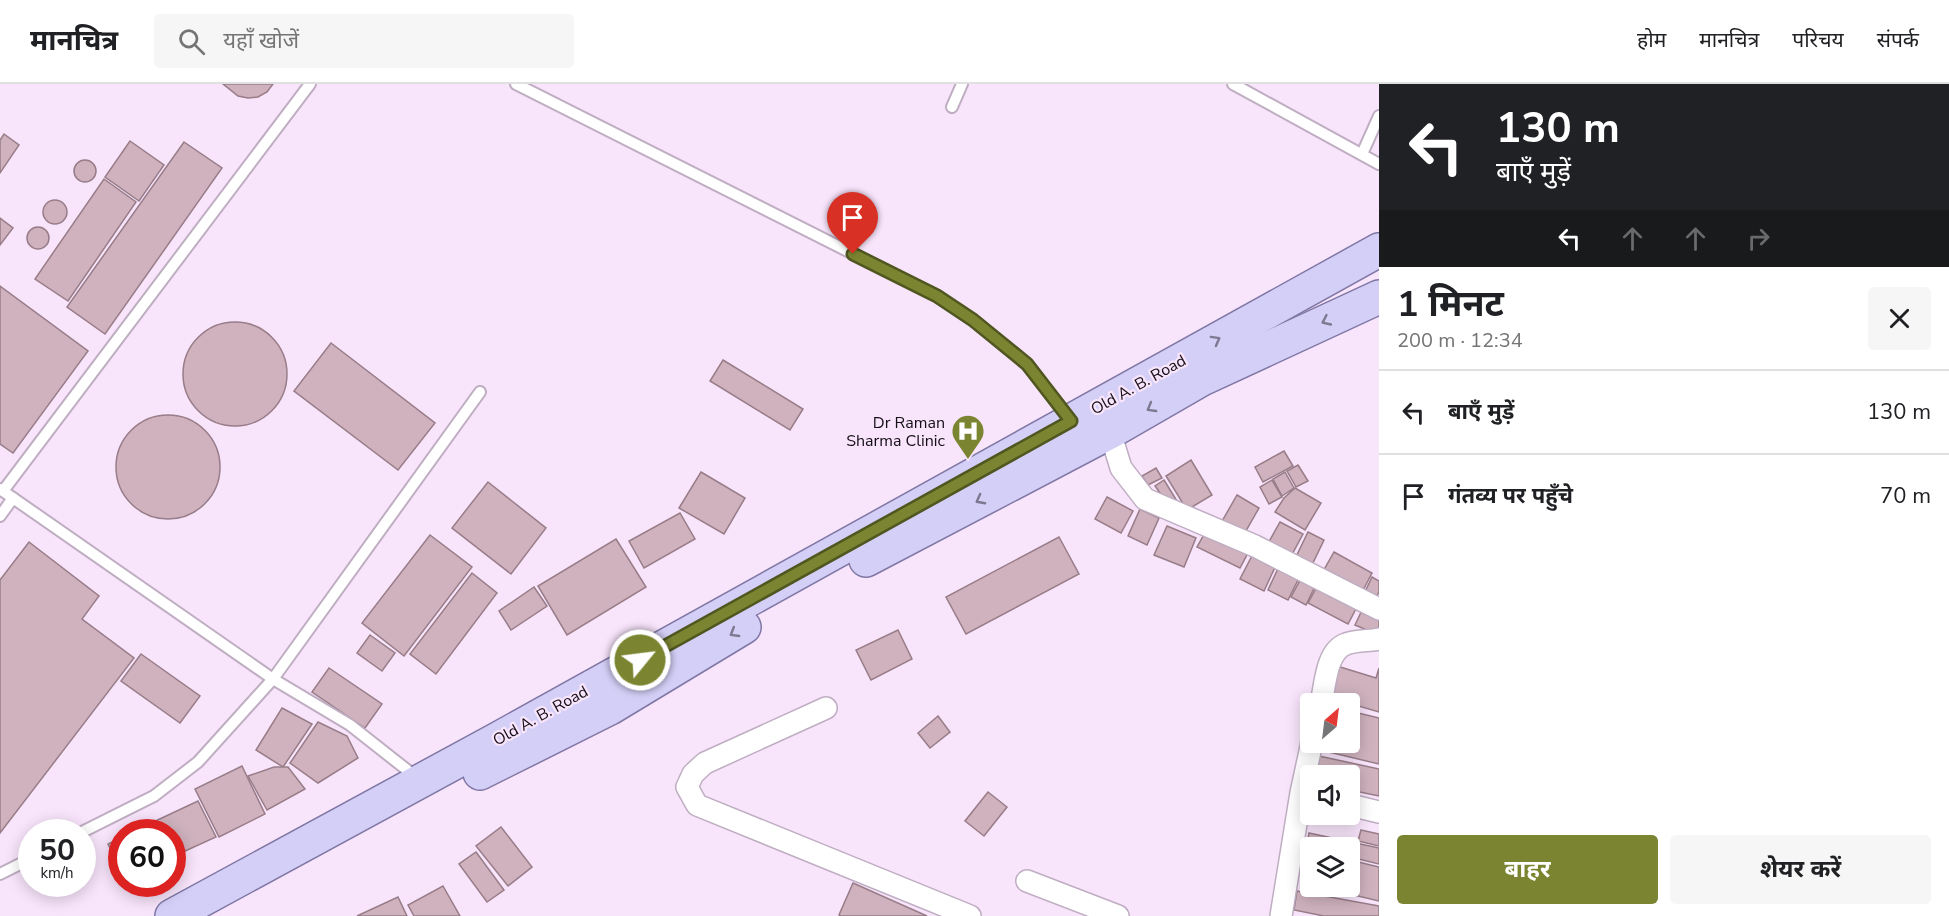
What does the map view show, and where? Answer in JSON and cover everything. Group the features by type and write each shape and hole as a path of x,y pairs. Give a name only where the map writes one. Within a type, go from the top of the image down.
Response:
{"main road":[{"name":"Old A. B. Road","path":"172,916 421,781 1379,250"},
{"name":"Old A. B. Road","path":"206,916 358,834 610,708 773,609 1110,432 1202,379 1379,297"}],"street":[{"path":"1110,432 1121,468 1145,499 1255,546 1379,609"},
{"path":"1323,693 1329,666 1336,650 1346,644 1379,639"},
{"path":"826,708 705,763 693,774 687,787 697,805 970,916"},
{"path":"1360,807 1379,812"},
{"path":"1281,916 1300,823"},
{"path":"1027,881 1118,916"}],"lane":[{"path":"310,84 1,490 273,679 350,725 421,781"},
{"path":"516,84 937,296 973,320 1027,364 1071,421"},
{"path":"952,106 962,84"},
{"path":"1233,84 1379,164"},
{"path":"1362,154 1379,116"},
{"path":"96,825 154,796 198,762 273,679 480,392"},
{"path":"0,516 13,498"},
{"path":"0,874 18,865"}],"building":[{"path":"223,84 273,84 267,92 258,97 248,98 238,96"},
{"path":"4,134 19,145 0,173 0,140"},
{"path":"130,141 164,165 139,201 105,177"},
{"path":"184,142 222,168 105,334 67,307"},
{"path":"85,160 93,163 96,171 93,179 85,182 77,179 74,171 77,163"},
{"path":"104,179 136,202 68,301 35,279"},
{"path":"55,200 63,204 67,212 63,220 55,224 47,220 43,212 47,204"},
{"path":"0,218 13,228 0,245"},
{"path":"38,227 46,230 49,238 46,246 38,249 30,246 27,238 30,230"},
{"path":"0,286 88,351 13,453 0,444"},
{"path":"235,322 255,326 272,337 283,354 287,374 283,394 272,411 255,422 235,426 215,422 198,411 187,394 183,374 187,354 198,337 215,326"},
{"path":"331,343 435,423 398,470 294,391"},
{"path":"723,360 803,409 790,430 710,381"},
{"path":"168,415 188,419 197,424 211,438 216,447 220,467 216,487 211,496 197,510 188,515 168,519 148,515 139,510 125,496 120,487 116,467 120,447 125,438 139,424 148,419"},
{"path":"1284,451 1293,466 1263,482 1255,467"},
{"path":"1191,460 1212,495 1187,510 1166,476"},
{"path":"1298,465 1308,481 1296,487 1287,471"},
{"path":"1156,468 1162,478 1148,485 1142,476"},
{"path":"701,472 745,498 724,534 679,508"},
{"path":"1285,472 1294,488 1282,496 1273,479"},
{"path":"1164,480 1177,501 1169,506 1155,486"},
{"path":"1272,480 1282,497 1269,504 1260,487"},
{"path":"488,482 546,528 511,574 452,528"},
{"path":"1295,488 1321,503 1305,530 1275,512 1284,498"},
{"path":"1237,495 1259,508 1243,536 1221,523"},
{"path":"1107,497 1133,511 1121,533 1095,519"},
{"path":"1140,509 1159,518 1147,545 1128,536"},
{"path":"680,513 695,539 644,568 629,541"},
{"path":"1280,522 1303,534 1289,560 1266,547"},
{"path":"1167,526 1196,538 1184,567 1154,555"},
{"path":"1206,531 1249,551 1240,568 1197,547"},
{"path":"1308,532 1324,540 1310,569 1294,561"},
{"path":"430,535 472,567 404,656 362,623"},
{"path":"1059,537 1079,574 966,634 946,597"},
{"path":"616,539 646,587 567,635 538,586"},
{"path":"29,542 99,596 82,619 134,658 0,833 0,580"},
{"path":"1254,552 1277,563 1264,591 1240,579"},
{"path":"1334,552 1372,573 1360,596 1321,575"},
{"path":"1281,562 1302,572 1288,600 1268,590"},
{"path":"472,573 497,593 436,674 410,654"},
{"path":"1304,573 1318,580 1306,605 1291,597"},
{"path":"1372,577 1379,581 1379,592 1374,601 1363,596"},
{"path":"1319,583 1358,605 1348,624 1308,603"},
{"path":"534,587 547,606 511,630 499,611"},
{"path":"1363,608 1379,615 1379,635 1355,625"},
{"path":"898,630 912,659 871,680 856,650"},
{"path":"370,635 395,653 382,671 357,653"},
{"path":"141,654 200,696 180,723 121,681"},
{"path":"1337,666 1376,678 1379,668 1379,712 1360,706 1360,693 1329,693"},
{"path":"329,668 382,704 365,728 312,692"},
{"path":"282,708 312,724 283,767 256,750"},
{"path":"1360,713 1379,718 1379,764 1333,753 1360,753"},
{"path":"938,716 950,732 930,748 918,733"},
{"path":"318,722 347,736 358,758 318,783 290,763"},
{"path":"1319,756 1379,769 1379,796 1360,792 1360,765 1317,765"},
{"path":"242,766 265,814 219,837 195,789"},
{"path":"274,767 288,767 305,789 267,810 248,776"},
{"path":"988,792 1007,807 984,836 965,821"},
{"path":"198,801 216,837 186,851 186,819 160,819"},
{"path":"501,827 532,867 508,886 476,846"},
{"path":"1361,830 1379,834 1379,846 1360,841"},
{"path":"1309,833 1328,837 1308,837"},
{"path":"1360,844 1379,848 1379,864 1360,859"},
{"path":"476,852 504,890 487,902 459,864"},
{"path":"1360,862 1379,867 1379,901 1360,896"},
{"path":"853,883 927,916 841,916 839,915"},
{"path":"443,886 460,916 414,916 408,905"},
{"path":"1297,891 1300,892 1300,897 1330,897 1379,906 1379,916 1324,916 1294,910"},
{"path":"398,897 407,916 357,916"}],"place":[{"name":"Dr Raman Sharma Clinic","path":"968,460"}],"route":[{"path":"640,660 1071,421 1027,364 973,320 937,296 853,254"}]}
